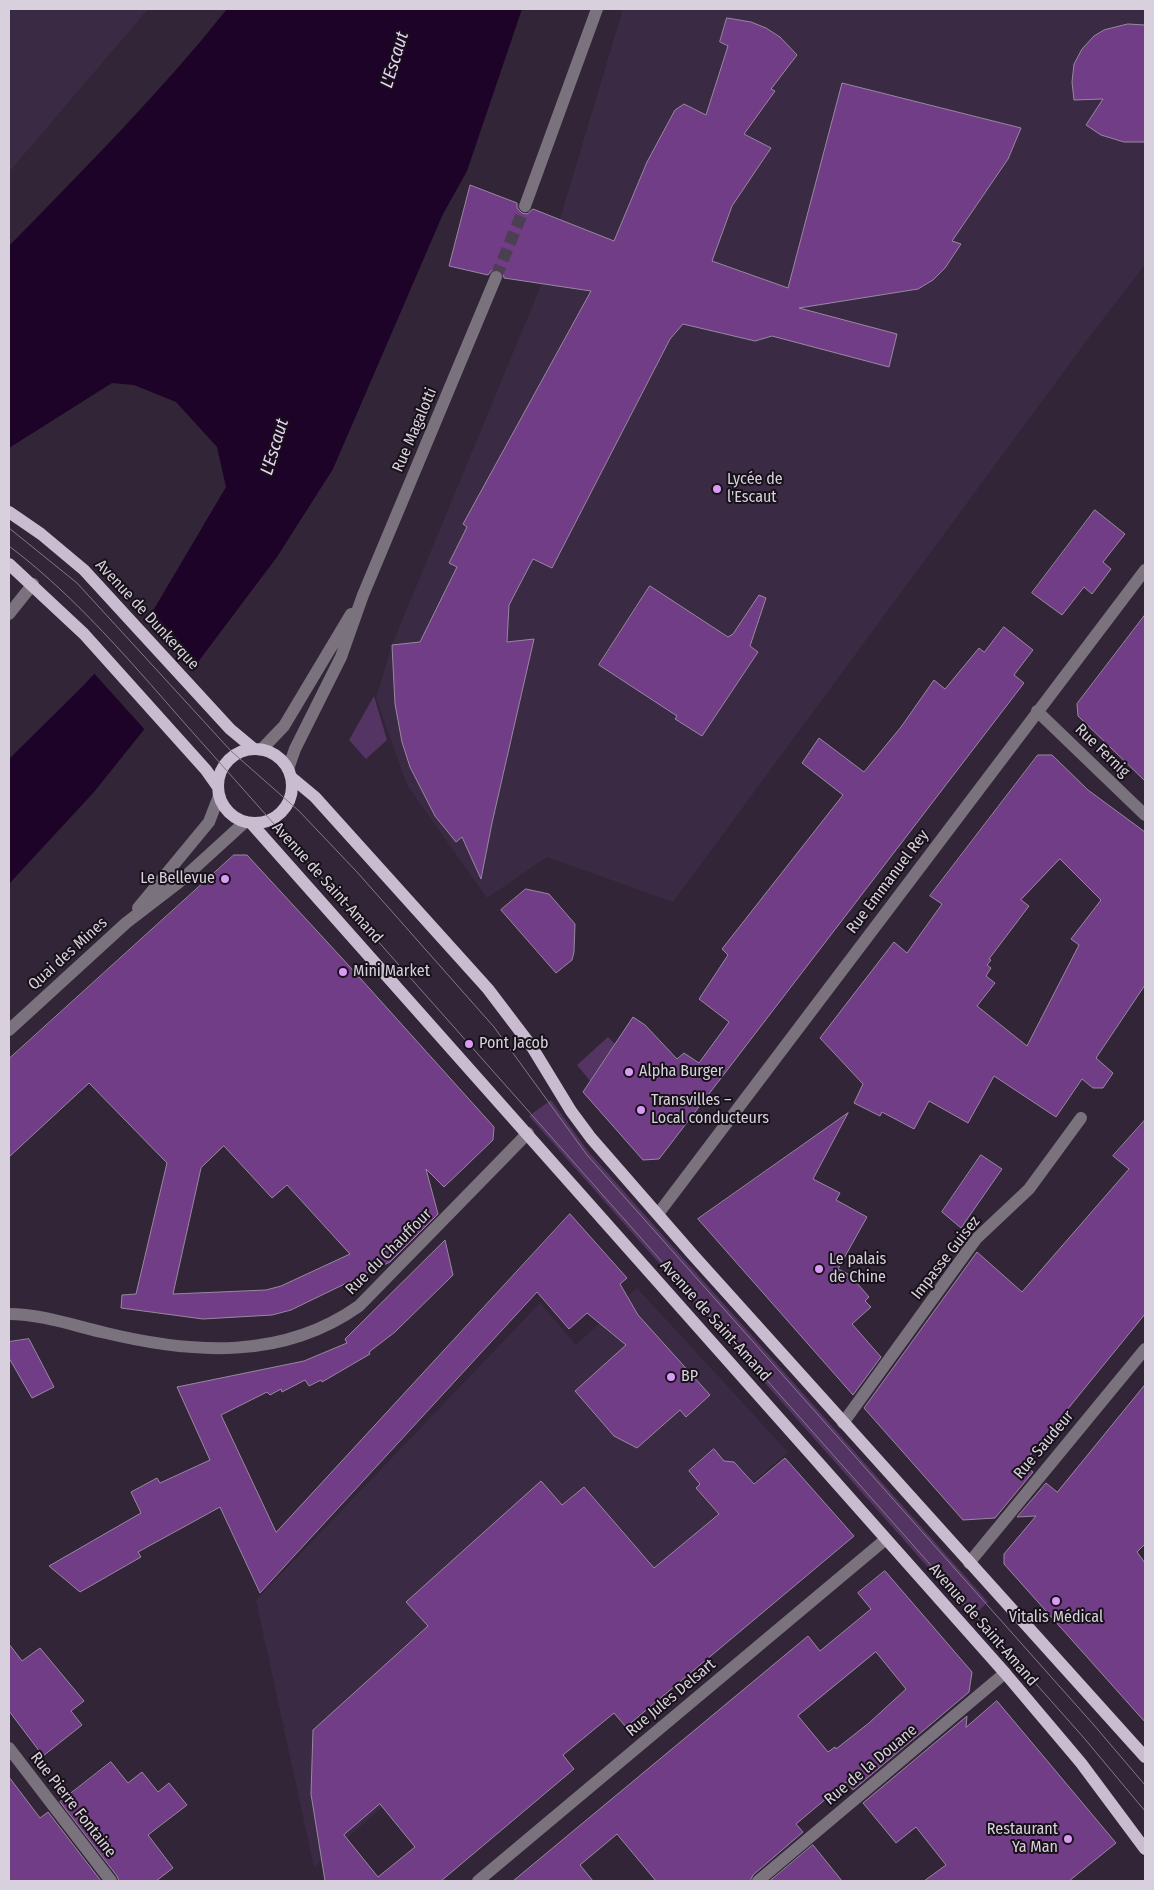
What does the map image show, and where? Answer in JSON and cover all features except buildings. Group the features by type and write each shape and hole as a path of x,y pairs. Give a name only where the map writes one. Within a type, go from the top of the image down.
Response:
{"main road":[{"name":"Avenue de Dunkerque","path":"9,512 61,550 94,580 230,730 258,750"},
{"path":"9,564 33,584 63,614 201,764 230,814 248,822 266,821 282,811 291,794 289,773 277,757 258,750 243,751 230,758 221,770 218,791"},
{"name":"Avenue de Saint-Amand","path":"289,773 316,798 488,989 532,1047 580,1124 658,1214 968,1563 1145,1758"},
{"name":"Avenue de Saint-Amand","path":"248,822 528,1134 1005,1673 1081,1763 1145,1849"},
{"path":"1137,1839 1145,1859"}],"street":[{"path":"526,206 597,9"},
{"name":"Rue Magalotti","path":"289,773 295,749 342,657 363,595 496,277"},
{"name":"Rue Emmanuel Rey","path":"658,1214 1145,570"},
{"path":"9,614 33,584"},
{"name":"Rue Magalotti","path":"258,750 284,726 363,595"},
{"name":"Rue Fernig","path":"1037,711 1145,815"},
{"name":"Quai des Mines","path":"126,923 208,822 218,791"},
{"name":"Quai des Mines","path":"9,1030 126,923 185,878 248,822"},
{"name":"Impasse Guisez","path":"843,1423 976,1240 1029,1189 1081,1118"},
{"name":"Rue du Chauffour","path":"9,1314 34,1316 145,1343 226,1349 261,1345 311,1333 346,1315 370,1296 528,1134"},
{"name":"Rue Saudeur","path":"968,1563 1145,1348"},
{"name":"Rue Jules Delsart","path":"478,1881 886,1539"},
{"name":"Rue de la Douane","path":"758,1881 1005,1673"},
{"name":"Rue Pierre Fontaine","path":"9,1748 111,1881"}],"shaded area":[{"path":"9,9 148,9 9,172"},
{"name":"Lycée de l'Escaut","path":"623,9 1145,10 1145,265 1093,332 673,902 547,857 487,898 407,785 376,698 392,645 542,283 449,266 470,185 560,219"},
{"path":"374,696 387,740 366,759 349,740"},
{"path":"608,1037 615,1044 590,1081 577,1065"},
{"path":"551,1100 587,1150 988,1602 972,1617 529,1116"},
{"path":"637,1288 788,1452 314,1867 256,1600 540,1303 576,1345"}],"water":[{"name":"L'Escaut","path":"227,9 522,9 467,171 443,214 333,469 277,557 195,666 94,792 9,884 9,759 82,687 154,609 226,487 217,447 176,402 134,385 112,383 9,448 9,246 148,101"}],"pier":[{"path":"150,609 200,664 146,731 92,671"}],"tunnel":[{"path":"496,277 525,206"}],"tram line":[{"path":"9,528 77,583 231,751 299,811 357,872 494,1027 587,1155 1093,1724 1145,1785"},
{"path":"9,546 90,618 140,672 1084,1738 1145,1811"}],"place":[{"name":"Lycée de l'Escaut","path":"717,489"},
{"name":"Le Bellevue","path":"225,879"},
{"name":"Mini Market","path":"343,972"},
{"name":"Pont Jacob","path":"469,1044"},
{"name":"Alpha Burger","path":"629,1072"},
{"name":"Transvilles – Local conducteurs","path":"641,1110"},
{"name":"Le palais de Chine","path":"819,1269"},
{"name":"BP","path":"671,1377"},
{"name":"Vitalis Médical","path":"1056,1601"},
{"name":"Restaurant Ya Man","path":"1068,1839"}]}
